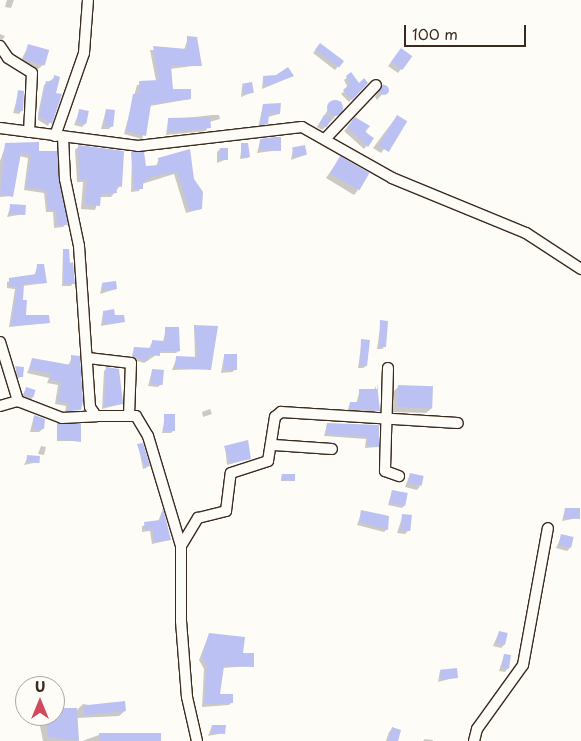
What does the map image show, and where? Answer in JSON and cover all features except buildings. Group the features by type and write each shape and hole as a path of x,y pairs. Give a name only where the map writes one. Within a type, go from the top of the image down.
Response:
{"street":[{"path":"88,0 84,53 58,136 79,246 88,358 89,401 96,416"},
{"path":"0,46 8,58 32,73 29,132"},
{"path":"324,140 376,85"},
{"path":"0,128 58,136 95,144 155,145 292,125 324,140 392,178 526,234 581,269"},
{"path":"0,342 18,401"},
{"path":"88,358 131,363 128,415"},
{"path":"388,368 385,473 399,476"},
{"path":"0,406 18,401 62,418 128,415 144,423 181,546 181,621 187,697 197,741"},
{"path":"181,546 198,518 226,511 231,473 265,464 274,445 275,417 285,411 458,423"},
{"path":"274,445 332,449"},
{"path":"474,741 477,729 523,664 548,528"}]}
